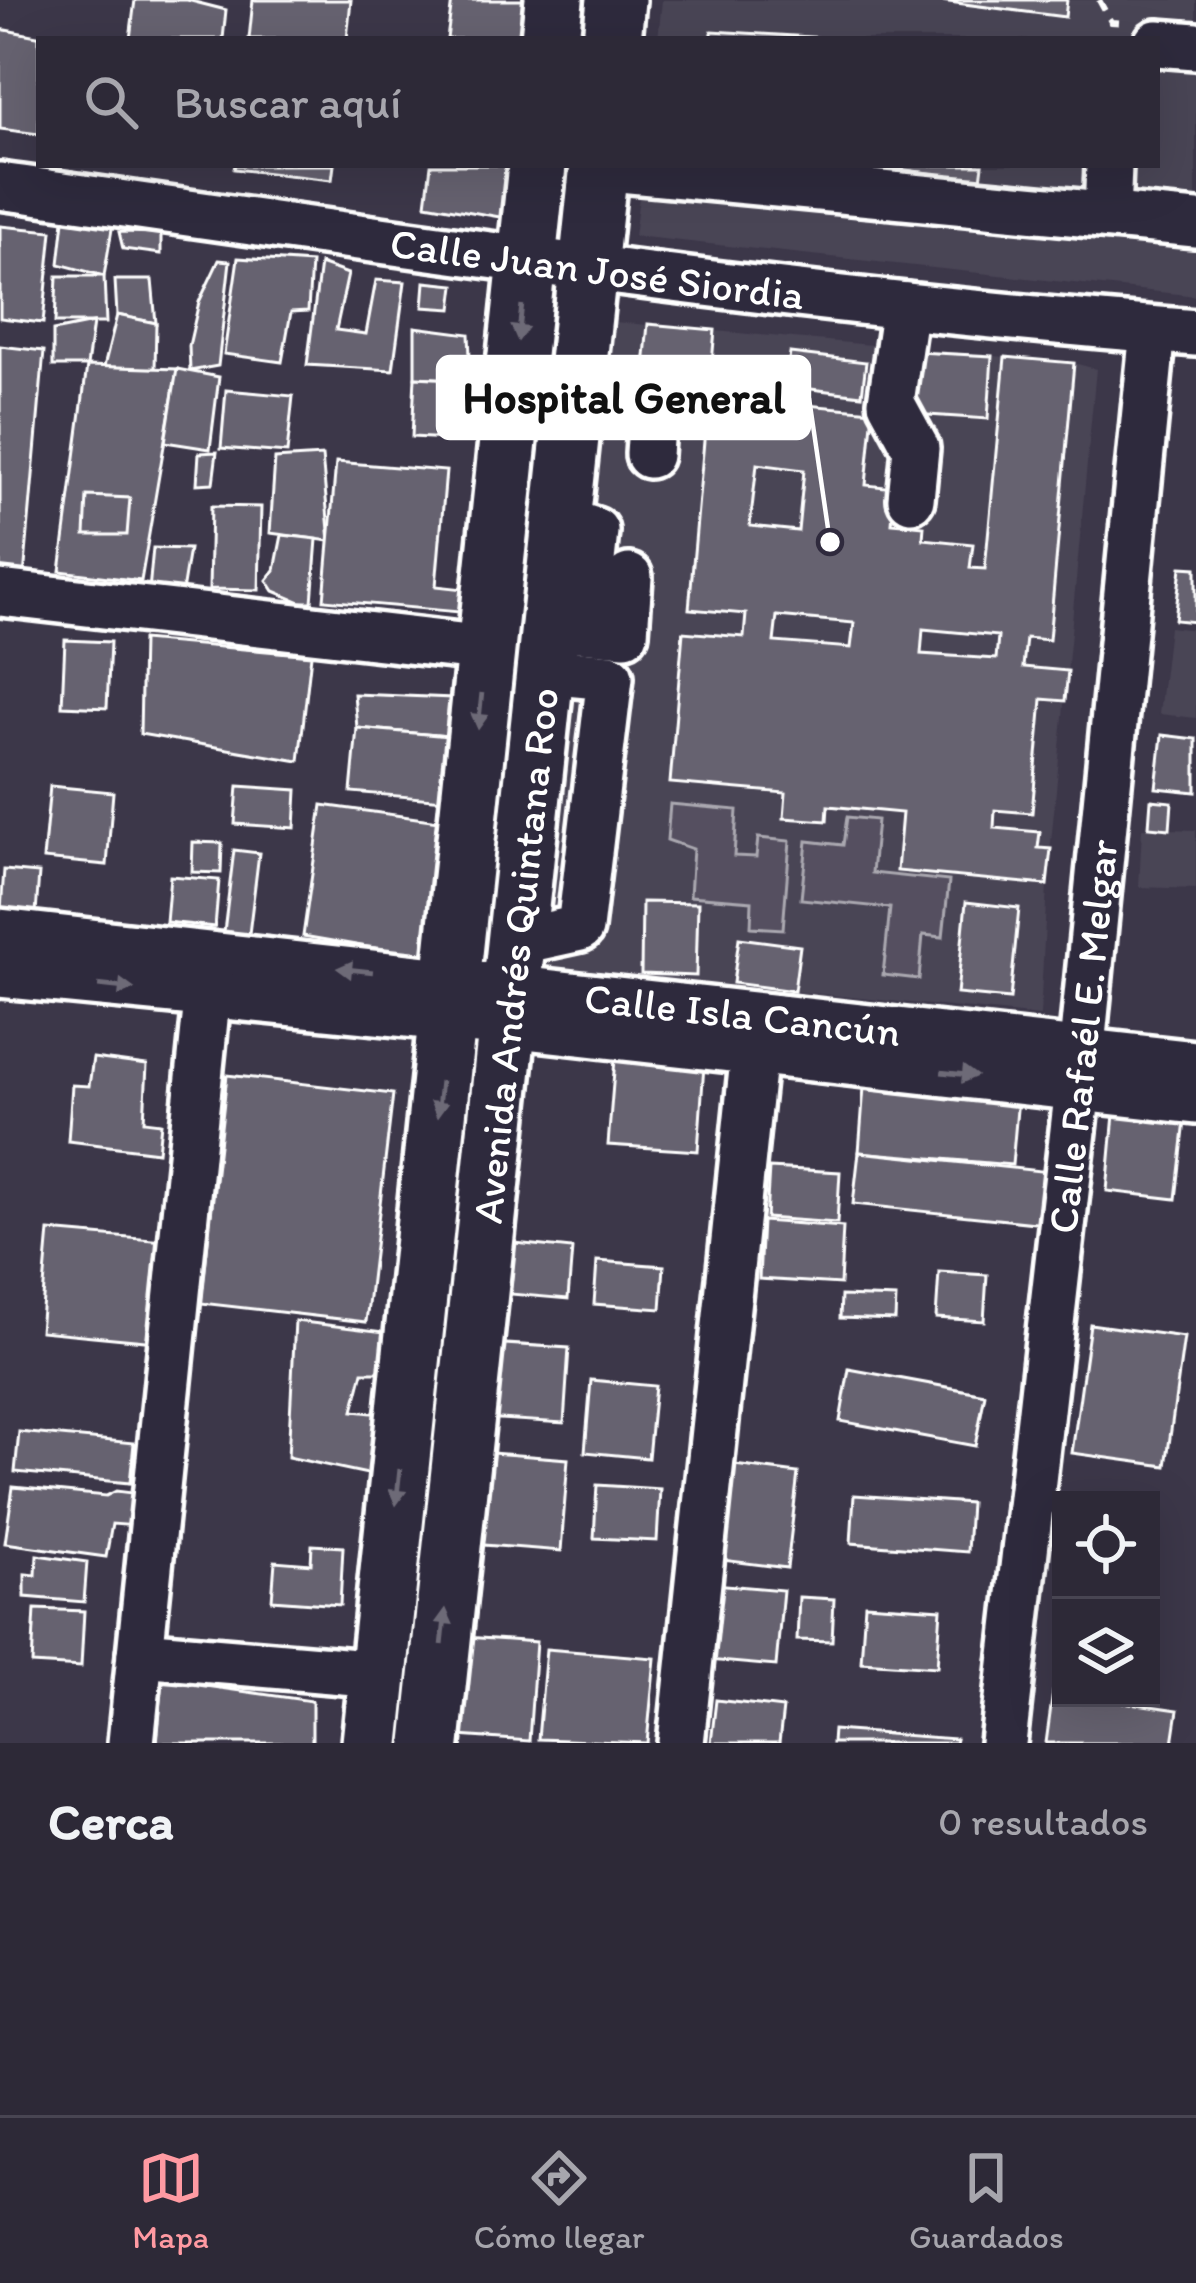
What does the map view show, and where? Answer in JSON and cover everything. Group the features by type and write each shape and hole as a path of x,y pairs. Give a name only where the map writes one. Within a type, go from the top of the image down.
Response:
{"main road":[{"path":"550,36 554,0"},
{"path":"612,36 616,0"},
{"name":"Avenida Andrés Quintana Roo","path":"371,1743 537,168"},
{"name":"Avenida Andrés Quintana Roo","path":"431,1743 513,984 560,642 561,520 599,168"}],"street":[{"path":"1160,43 1196,46"},
{"path":"620,168 1196,224"},
{"path":"1107,214 1109,168"},
{"name":"Calle Juan José Siordia","path":"0,186 527,262 905,306 1174,331"},
{"path":"905,306 891,402 916,448 911,499"},
{"name":"Calle Rafaél E. Melgar","path":"1003,1743 1080,1069 1174,331"},
{"path":"574,397 652,409 649,455"},
{"path":"560,642 625,633 629,577"},
{"path":"0,593 486,650"},
{"name":"Calle Isla Cancún","path":"0,932 209,976"},
{"name":"Calle Isla Cancún","path":"0,974 209,976 449,999 513,984 1080,1069 1196,1101"},
{"path":"131,1743 209,976"},
{"name":"Calle Isla Cancún","path":"513,984 754,1051 1080,1069 1196,1064"},
{"path":"681,1743 754,1051"},
{"path":"140,1654 379,1674"}],"shaded area":[{"path":"662,0 1196,0 1196,296 634,236 643,168 1160,168 1160,36 658,36"},
{"path":"603,321 1074,363 1096,369 1047,885 1040,1016 538,966"},
{"path":"1169,627 1196,630 1196,718 1159,714"},
{"path":"670,804 737,810 734,856 756,857 758,838 790,841 783,929 751,927 752,901 690,896 693,849 667,840"},
{"path":"847,817 877,820 872,873 949,881 943,937 923,935 919,979 883,975 890,908 801,899 807,841 843,845"},
{"path":"1142,828 1196,830 1196,889 1139,887"}],"building":[{"path":"135,0 187,0 226,10 223,36 130,36"},
{"path":"253,0 351,0 347,36 249,36"},
{"path":"452,0 535,0 530,36 447,36"},
{"path":"933,0 1067,0 1065,17"},
{"path":"0,29 37,36 36,134 0,129"},
{"path":"712,31 794,36 712,36"},
{"path":"234,168 334,168 332,180"},
{"path":"431,168 517,168 511,219 426,204"},
{"path":"891,168 983,168 981,180"},
{"path":"64,220 113,223 104,276 59,264"},
{"path":"0,226 52,231 43,323 0,318"},
{"path":"119,232 161,233 161,254 123,249"},
{"path":"238,258 311,263 308,311 291,312 282,362 224,354"},
{"path":"219,260 230,261 218,366 190,371 189,346 199,302"},
{"path":"320,264 348,274 336,330 366,334 376,280 405,282 393,370 307,365"},
{"path":"57,276 104,276 106,323 55,323"},
{"path":"115,280 152,280 156,323 117,315"},
{"path":"425,282 455,285 452,309 423,307"},
{"path":"117,315 156,323 155,369 104,367"},
{"path":"93,323 87,366 53,366 53,331"},
{"path":"648,324 715,330 709,394 642,389"},
{"path":"415,327 469,334 471,380 415,377"},
{"path":"0,346 44,351 24,577 0,574"},
{"path":"917,352 992,356 988,419 913,414"},
{"path":"790,353 866,362 862,395 785,386"},
{"path":"1005,357 1074,363 1049,640 1026,638 1023,667 1068,671 1065,701 1042,699 1032,813 995,810 994,828 1040,832 1038,848 1051,849 1047,885 897,871 902,813 828,806 827,821 784,818 786,793 670,783 683,632 744,637 746,614 689,609 708,396 873,411 866,485 895,488 892,523 924,526 923,539 973,544 970,568 985,569","holes":["757,464 804,470 798,531 750,526","777,616 854,623 851,648 774,642","923,629 998,636 996,659 921,654"]},
{"path":"87,366 177,369 141,581 60,571"},
{"path":"177,369 219,377 210,449 165,442"},
{"path":"415,377 471,380 468,440 412,437"},
{"path":"226,390 293,396 287,453 221,448"},
{"path":"217,452 213,483 197,484 199,453"},
{"path":"322,456 330,541 270,533 275,459"},
{"path":"336,462 446,471 436,586 473,590 470,613 324,600"},
{"path":"87,496 130,498 127,535 85,535"},
{"path":"211,506 261,507 259,590 209,589"},
{"path":"282,535 317,539 312,602 274,591 267,580 275,570"},
{"path":"153,548 189,549 180,604 148,601"},
{"path":"1181,567 1196,568 1196,622 1175,620"},
{"path":"65,640 110,642 107,708 62,706"},
{"path":"142,640 311,655 299,761 140,734"},
{"path":"354,694 453,698 449,736 357,728"},
{"path":"357,728 449,736 444,800 351,792"},
{"path":"1162,735 1196,739 1196,792 1156,788"},
{"path":"50,786 113,792 107,865 43,859"},
{"path":"238,786 297,790 295,828 235,824"},
{"path":"1151,800 1172,802 1170,829 1149,827"},
{"path":"322,805 446,822 432,958 303,936"},
{"path":"193,842 222,843 221,873 192,872"},
{"path":"234,850 259,853 247,950 222,948"},
{"path":"4,870 39,873 36,913 1,910"},
{"path":"170,876 219,880 215,927 166,922"},
{"path":"642,902 698,903 696,976 641,974"},
{"path":"966,902 1019,908 1010,999 957,994"},
{"path":"739,938 800,946 794,991 733,983"},
{"path":"93,1058 147,1065 144,1121 161,1123 158,1152 68,1141 72,1085 89,1086"},
{"path":"615,1059 704,1065 698,1151 608,1145"},
{"path":"865,1074 1019,1087 1012,1165 859,1152"},
{"path":"227,1075 393,1094 366,1322 201,1303"},
{"path":"1114,1114 1185,1121 1176,1199 1107,1191"},
{"path":"859,1152 1050,1172 1045,1224 853,1204"},
{"path":"769,1168 840,1172 837,1223 766,1218"},
{"path":"762,1221 843,1227 840,1284 759,1279"},
{"path":"49,1231 165,1241 156,1342 40,1331"},
{"path":"515,1243 572,1249 568,1299 510,1294"},
{"path":"597,1261 664,1266 661,1309 594,1304"},
{"path":"939,1272 987,1275 984,1321 936,1318"},
{"path":"841,1296 896,1298 895,1320 840,1318"},
{"path":"295,1321 385,1332 384,1372 363,1372 353,1411 381,1414 372,1475 288,1457"},
{"path":"1090,1324 1184,1337 1166,1466 1072,1453"},
{"path":"489,1343 569,1348 564,1423 485,1418"},
{"path":"849,1369 985,1394 975,1446 840,1421"},
{"path":"591,1380 655,1386 648,1458 585,1452"},
{"path":"19,1432 134,1443 130,1483 15,1472"},
{"path":"479,1452 568,1459 561,1551 471,1544"},
{"path":"734,1465 798,1473 787,1568 722,1560"},
{"path":"597,1485 660,1489 657,1541 594,1538"},
{"path":"13,1487 106,1496 116,1491 140,1494 137,1526 112,1524 106,1557 5,1543"},
{"path":"854,1495 970,1503 967,1552 851,1543"},
{"path":"312,1545 343,1547 340,1605 272,1600 275,1561 311,1564"},
{"path":"37,1555 87,1562 84,1602 25,1597 25,1574 36,1575"},
{"path":"714,1584 783,1590 776,1666 707,1660"},
{"path":"799,1597 834,1599 832,1641 797,1640"},
{"path":"865,1604 941,1609 937,1667 861,1662"},
{"path":"35,1609 84,1611 81,1667 32,1664"},
{"path":"451,1636 536,1642 529,1741 444,1735"},
{"path":"546,1649 655,1658 647,1743 538,1739"},
{"path":"163,1680 312,1701 312,1743 157,1743"},
{"path":"1052,1699 1052,1707 1178,1710 1173,1743 1046,1743"},
{"path":"716,1700 783,1708 779,1743 711,1743"},
{"path":"833,1730 956,1739 955,1743 832,1743"}],"place":[{"name":"Hospital General","path":"830,542"}]}
